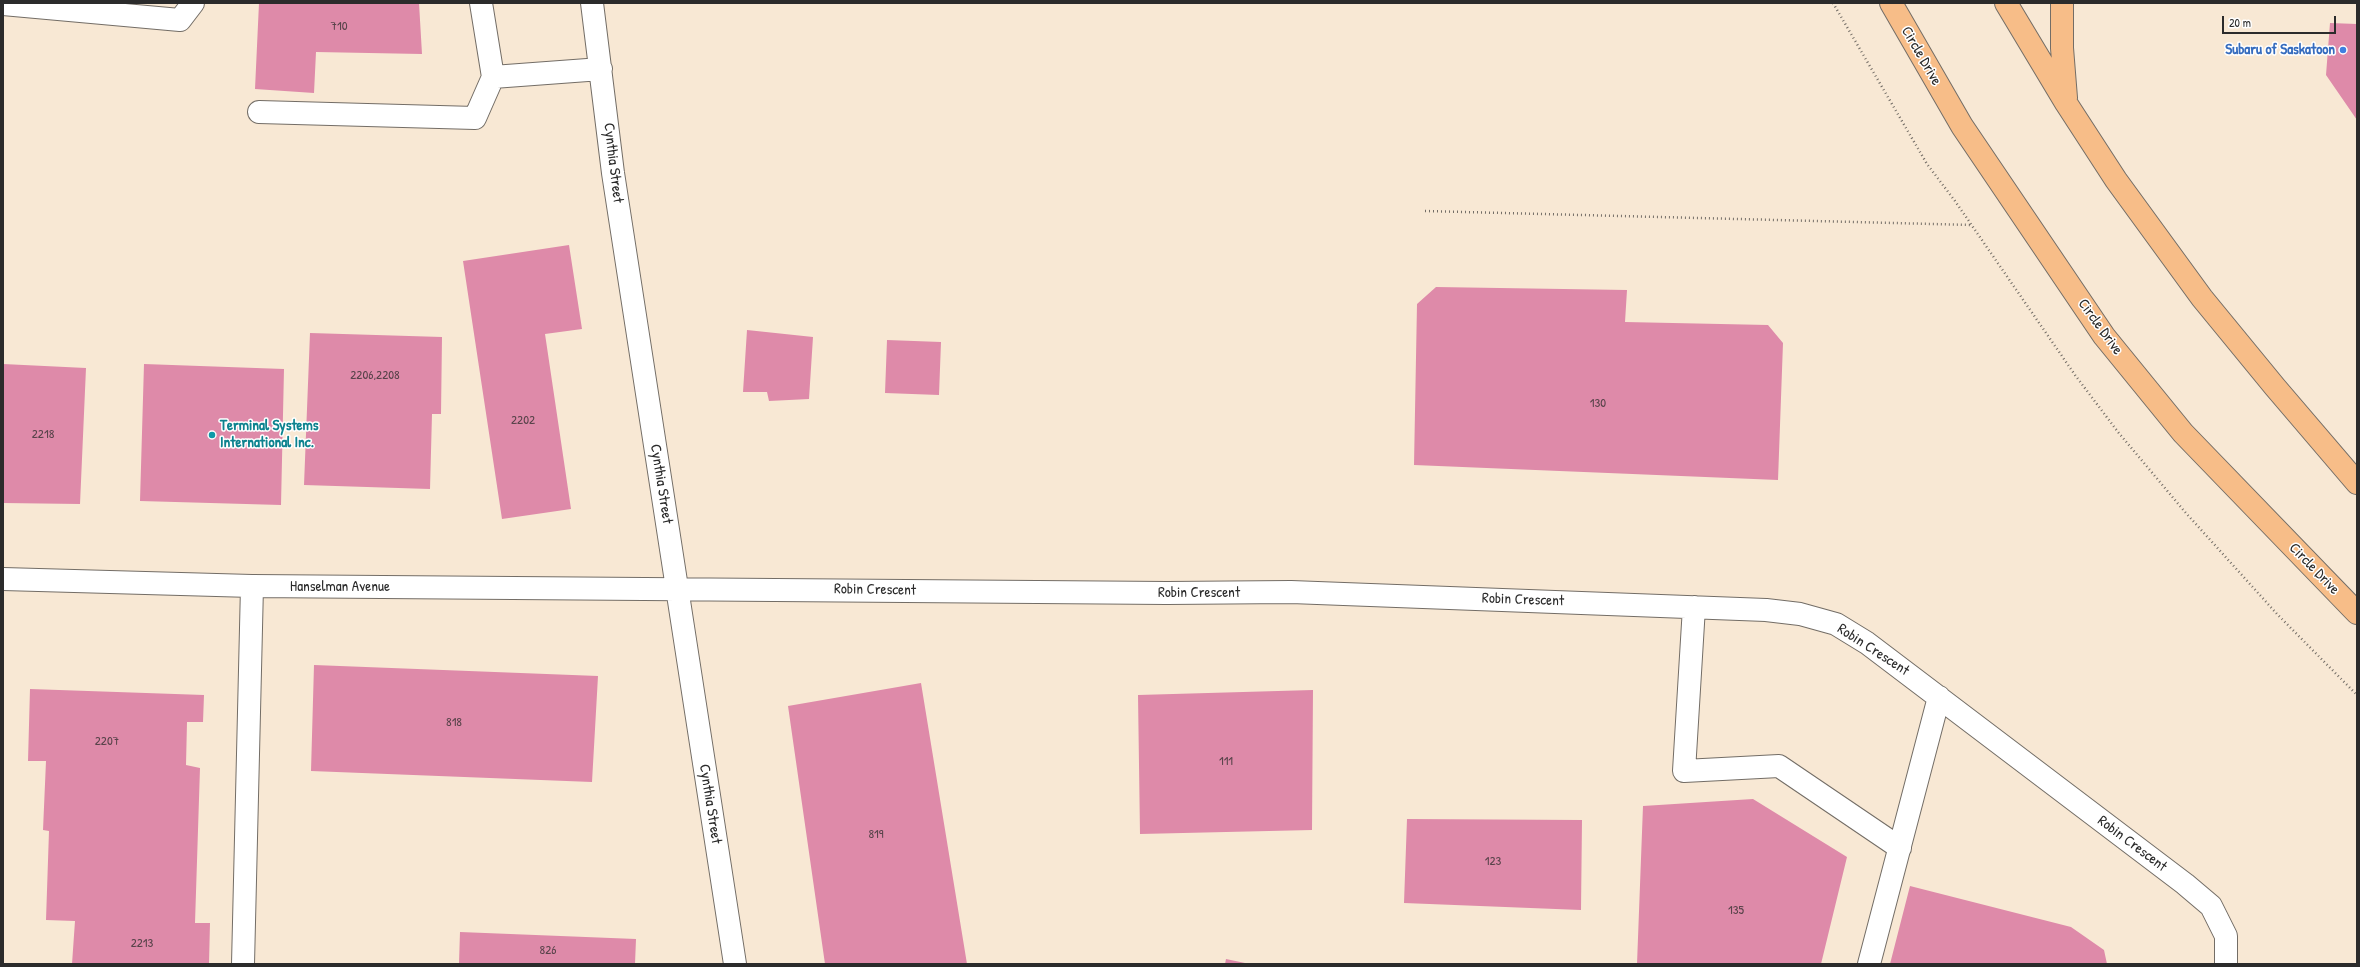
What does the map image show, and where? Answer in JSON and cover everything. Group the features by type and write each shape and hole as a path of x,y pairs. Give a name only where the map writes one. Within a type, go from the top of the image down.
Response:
{"highway":[{"name":"Circle Drive","path":"1891,3 1962,126 2104,336 2183,433 2357,613"},
{"path":"2006,3 2066,103 2116,180 2202,298 2357,483"},
{"path":"2062,3 2062,48 2066,103"}],"street":[{"path":"3,4 180,20 193,3"},
{"path":"259,112 475,118 493,77 481,3"},
{"name":"Cynthia Street","path":"592,3 613,173 735,964"},
{"path":"493,77 601,69"},
{"name":"Hanselman Avenue","path":"3,579 252,586 677,588"},
{"path":"243,964 252,586"},
{"name":"Robin Crescent","path":"677,588 1167,594 1291,592 1772,610 1800,614 1836,624 1867,642 2185,884 2211,906 2226,936 2226,964"},
{"path":"1694,607 1684,771 1779,766 1900,848"},
{"path":"1869,964 1939,697"}],"path":[{"path":"1833,3 1927,164 1972,225 2075,375 2118,432 2185,512 2277,614 2357,695"},
{"path":"1425,212 1972,225"}],"building":[{"path":"259,3 419,3 422,54 316,52 314,93 255,89"},
{"name":"Subaru of Saskatoon","path":"2330,23 2357,24 2357,120 2326,75"},
{"path":"569,245 582,329 545,334 571,509 502,519 463,261"},
{"path":"1436,287 1627,290 1625,322 1768,325 1783,343 1778,480 1414,465 1417,304"},
{"path":"747,330 813,337 809,399 769,401 767,392 743,392"},
{"path":"310,333 442,337 441,414 432,414 430,489 304,485"},
{"path":"887,340 941,342 939,395 885,393"},
{"path":"3,364 86,368 80,504 3,503"},
{"name":"Terminal Systems International Inc.","path":"144,364 284,369 281,505 140,501"},
{"path":"314,665 598,676 592,782 311,771"},
{"path":"921,683 967,964 825,964 788,706"},
{"path":"30,689 204,695 203,722 187,722 186,765 200,768 195,923 210,923 209,964 72,964 75,921 46,920 49,831 43,830 46,761 28,761"},
{"path":"1313,690 1312,830 1140,834 1138,695"},
{"path":"1753,799 1847,857 1821,964 1637,964 1643,806"},
{"path":"1407,819 1582,820 1581,910 1404,903"},
{"path":"1910,886 2071,927 2104,950 2107,964 1890,964"},
{"path":"460,932 636,939 635,964 459,964"},
{"path":"1226,959 1245,963 1245,964 1225,964"}],"place":[{"name":"Subaru of Saskatoon","path":"2343,50"},
{"name":"Terminal Systems International Inc.","path":"212,435"}]}
